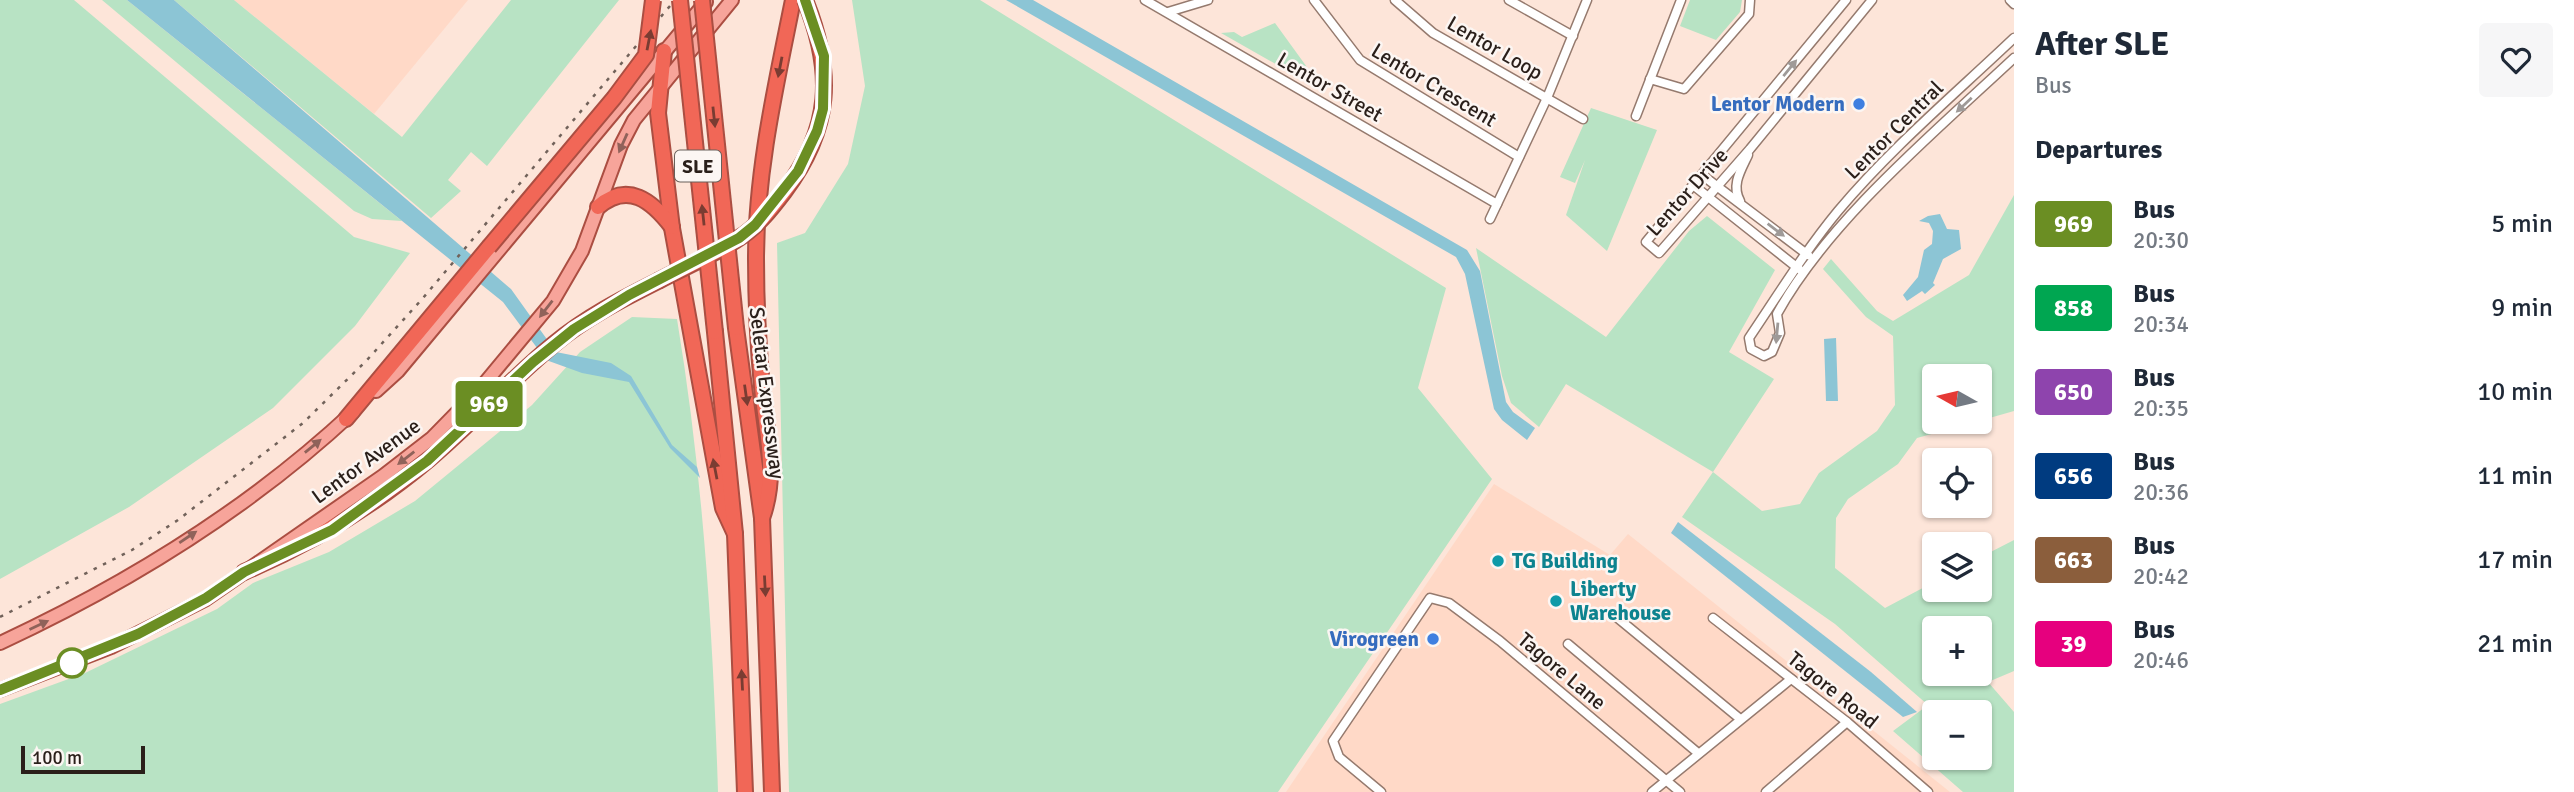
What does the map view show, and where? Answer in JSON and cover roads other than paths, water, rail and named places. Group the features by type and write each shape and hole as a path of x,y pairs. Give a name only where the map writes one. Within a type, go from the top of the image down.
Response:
{"highway":[{"path":"346,419 464,285 639,65 646,55 651,33 653,0"},
{"name":"Seletar Expressway","path":"680,0 735,534 745,792"},
{"name":"Seletar Expressway","path":"702,0 736,328 762,518 772,792"},
{"path":"762,518 769,498 771,471 758,326 756,258 759,186 793,0"},
{"path":"244,572 294,550 353,516 427,461 533,362 574,329 629,295 739,238 773,206 808,152 823,109 824,56 805,0"},
{"path":"664,51 658,113 672,228 723,508 735,534"},
{"path":"598,207 617,195 633,194 649,201 672,228"}],"main road":[{"path":"464,285 493,256 708,0"},
{"name":"Lentor Avenue","path":"0,690 138,634 206,598 383,476 432,438 522,339 568,276 628,131 659,86 732,0"},
{"name":"Lentor Avenue","path":"0,643 78,607 132,576 279,472 346,419"}],"street":[{"name":"Lentor Street","path":"1146,0 1497,204"},
{"path":"1168,12 1208,0"},
{"name":"Lentor Crescent","path":"1314,0 1360,61 1519,157"},
{"name":"Lentor Loop","path":"1395,0 1433,33 1584,119"},
{"path":"1509,0 1573,36"},
{"path":"1490,219 1547,98 1587,0"},
{"path":"1636,116 1681,0"},
{"path":"1650,79 1684,89 1749,13 1751,0"},
{"name":"Lentor Drive","path":"1846,0 1646,242 1659,253 1750,149 1872,0"},
{"path":"2010,0 2014,4"},
{"name":"Lentor Central","path":"2014,38 1888,157 1805,253 1749,338 1751,349 1764,356 1772,352 1780,333 1777,314 1814,259 1903,162 2014,58"},
{"path":"1742,205 1735,193 1750,149"},
{"path":"1702,175 1814,259"},
{"path":"1693,185 1804,273"},
{"name":"Tagore Lane","path":"1381,792 1339,757 1334,741 1430,598 1449,603 1500,641 1680,792"},
{"path":"1614,615 1739,718"},
{"name":"Tagore Road","path":"1713,618 1847,722 1928,792"},
{"name":"Tagore Lane","path":"1568,644 1698,753"},
{"path":"1652,792 1739,718 1791,679"},
{"path":"1766,792 1847,722"}],"water":[{"path":"127,0 174,0 511,289 556,352 611,363 631,376 672,445 697,467 700,478 670,448 629,382 582,373 546,360 503,302"},
{"path":"1006,0 1033,0 1467,250 1480,271 1506,402 1513,412 1535,428 1527,440 1502,420 1494,409 1465,274 1456,257"},
{"path":"1940,214 1947,229 1959,230 1961,249 1943,259 1933,283 1935,285 1925,294 1922,291 1907,301 1903,295 1918,277 1924,250 1932,244 1933,231 1929,223 1919,221"},
{"path":"1836,338 1838,401 1826,401 1824,339"},
{"path":"1678,522 1871,672 1917,712 1903,717 1671,533"}],"railway":[{"path":"0,617 132,550 178,520 303,423 367,360 423,298 675,0"}],"place":[{"name":"Lentor Modern","path":"1859,104"},
{"name":"TG Building","path":"1498,561"},
{"name":"Liberty Warehouse","path":"1556,601"},
{"name":"Virogreen","path":"1433,639"}]}
